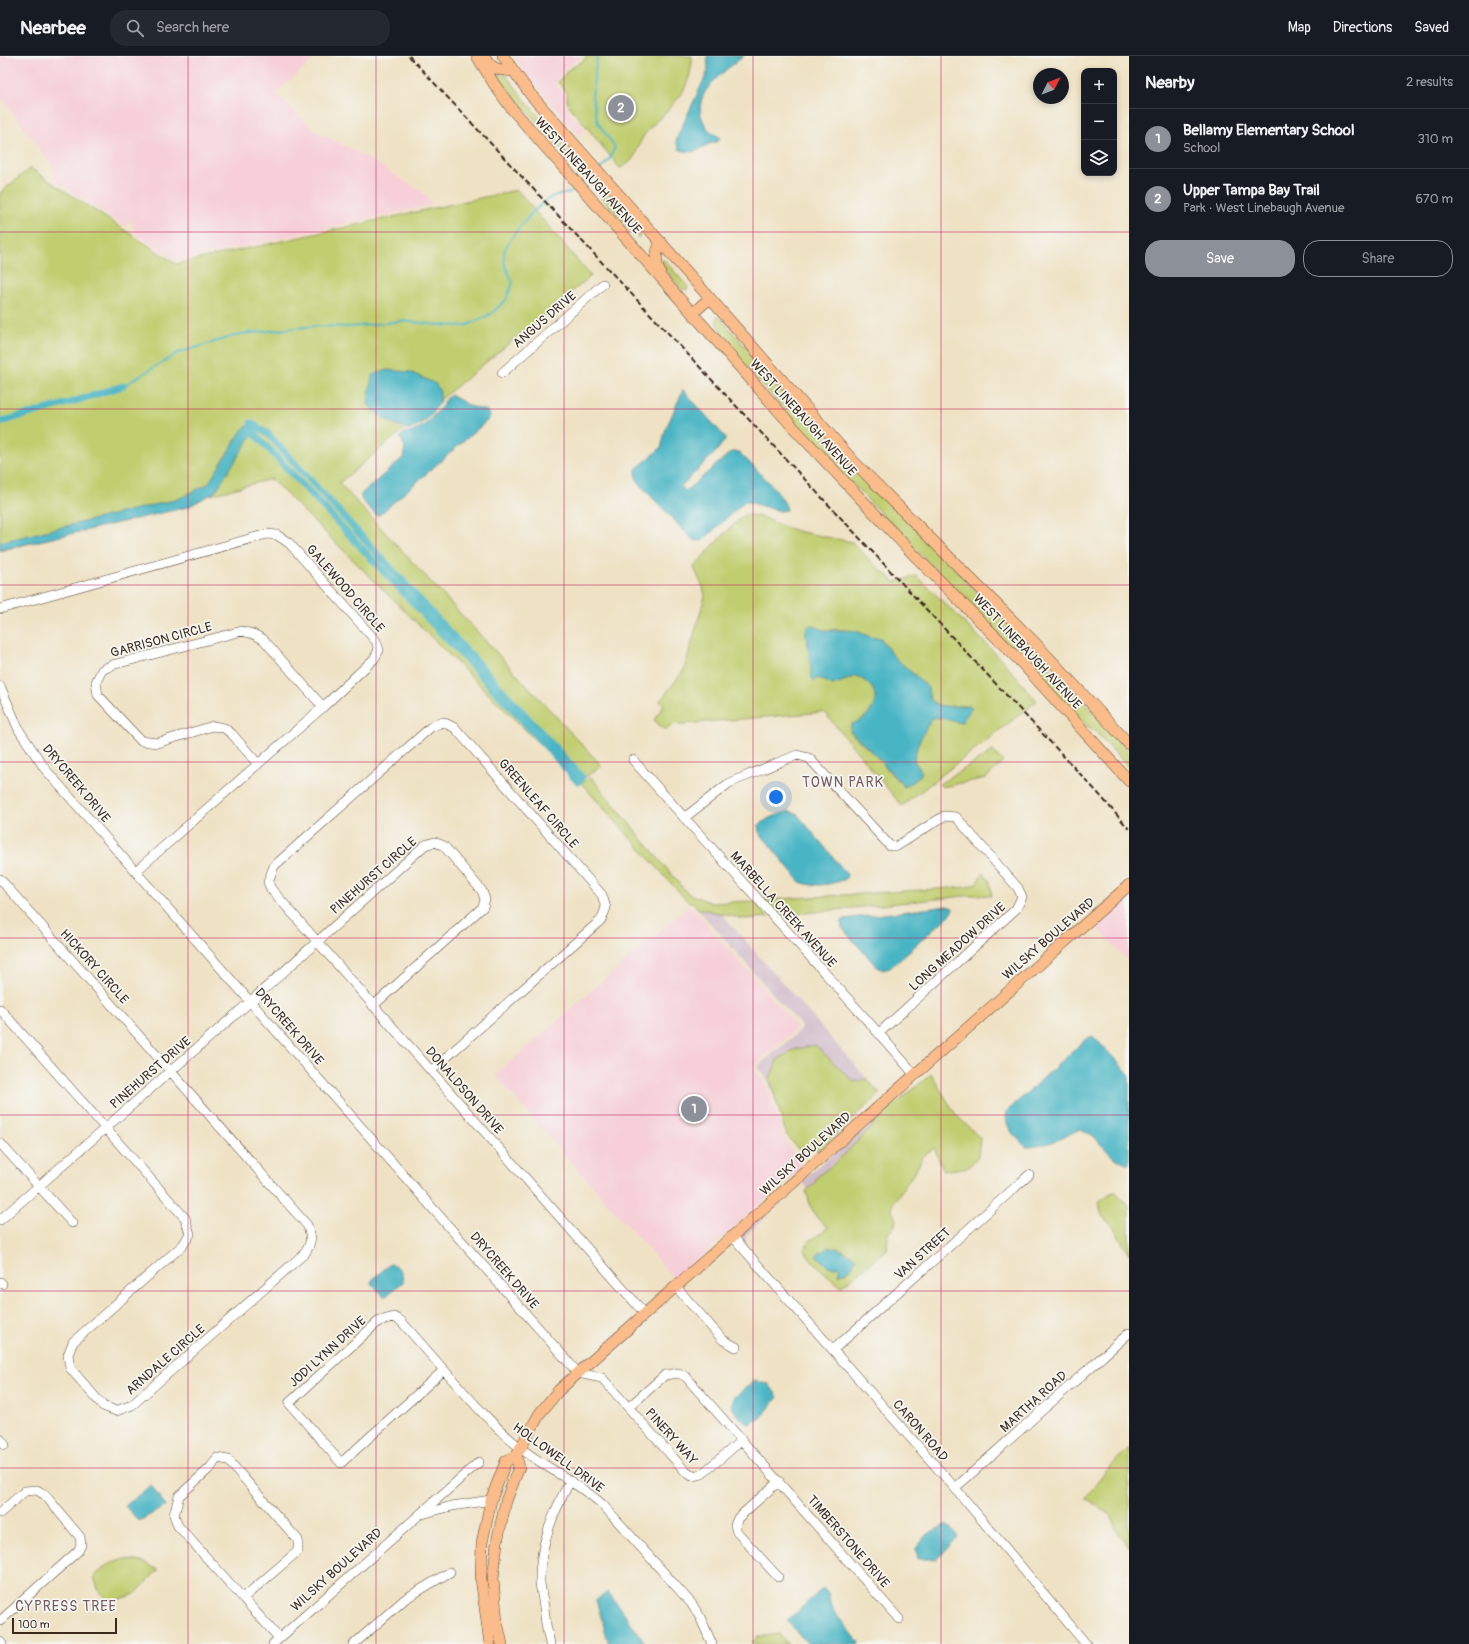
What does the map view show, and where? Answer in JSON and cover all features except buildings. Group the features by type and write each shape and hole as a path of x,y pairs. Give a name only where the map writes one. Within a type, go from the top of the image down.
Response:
{"main road":[{"name":"WEST LINEBAUGH AVENUE","path":"477,56 494,84 512,109 792,426 913,554 1021,662 1129,781"},
{"path":"485,56 492,67 498,70 513,71"},
{"name":"WEST LINEBAUGH AVENUE","path":"503,56 531,95 582,154 854,462 1036,644 1129,744"},
{"path":"661,242 656,259 658,269 663,279"},
{"path":"693,313 710,298"},
{"name":"WILSKY BOULEVARD","path":"490,1644 481,1579 482,1543 490,1500 506,1461 518,1452 544,1407 559,1390 578,1373 1129,885"},
{"path":"502,1644 497,1622 494,1580 497,1542 506,1502 519,1467 518,1452"}],"street":[{"name":"ANGUS DRIVE","path":"502,374 603,284"},
{"name":"GALEWOOD CIRCLE","path":"0,609 267,534 277,535 289,543 376,642 379,650 374,659 323,707 136,871"},
{"name":"GARRISON CIRCLE","path":"258,764 232,734 224,728 213,726 158,743 141,741 98,695 96,682 102,670 112,665 242,631 263,639 323,707"},
{"name":"DRYCREEK DRIVE","path":"0,686 19,730 45,769 578,1373"},
{"name":"GREENLEAF CIRCLE","path":"268,882 274,866 431,727 443,722 455,728 602,895 606,908 601,920 431,1071"},
{"name":"LONG MEADOW DRIVE","path":"684,818 729,783 797,755 809,758 890,846 898,846 944,816 956,817 1018,888 1022,897 1016,909 879,1033"},
{"name":"MARBELLA CREEK AVENUE","path":"634,760 684,818 879,1033 915,1075"},
{"name":"PINEHURST CIRCLE","path":"317,942 425,845 436,842 444,846 482,891 485,899 483,907 373,1006"},
{"name":"HICKORY CIRCLE","path":"0,879 170,1071"},
{"name":"DONALDSON DRIVE","path":"268,882 271,890 645,1314"},
{"name":"PINEHURST DRIVE","path":"0,1220 317,942"},
{"path":"0,1009 105,1128"},
{"name":"ARNDALE CIRCLE","path":"105,1128 186,1218 190,1234 184,1245 73,1342 68,1355 70,1368 103,1406 116,1411 132,1405 306,1253 311,1244 311,1235 307,1225 170,1071"},
{"path":"0,1143 72,1223"},
{"name":"VAN STREET","path":"833,1350 1029,1175"},
{"name":"CARON ROAD","path":"733,1237 955,1488 1086,1644"},
{"path":"676,1287 723,1340 736,1347"},
{"name":"JODI LYNN DRIVE","path":"394,1318 401,1321 444,1370 341,1463 289,1403 379,1321 394,1318"},
{"name":"MARTHA ROAD","path":"955,1488 1129,1334"},
{"name":"HOLLOWELL DRIVE","path":"444,1370 518,1452 587,1491 603,1505 691,1603 700,1617 712,1644"},
{"name":"PINERY WAY","path":"578,1373 602,1378 686,1472 692,1476 702,1474 742,1440"},
{"path":"629,1407 665,1375 679,1373 686,1377 779,1481 738,1518 735,1525 737,1532 778,1577"},
{"path":"243,1598 298,1551 298,1540 228,1460 217,1458 211,1467 179,1496 174,1515 178,1526 243,1598 276,1641"},
{"name":"WILSKY BOULEVARD","path":"276,1641 479,1462"},
{"path":"550,1644 547,1634 540,1583 542,1555 554,1512 570,1481"},
{"name":"TIMBERSTONE DRIVE","path":"779,1481 899,1619"},
{"path":"0,1513 25,1491 37,1490 45,1495 80,1537 81,1545 78,1552 0,1621"},
{"name":"WILSKY BOULEVARD","path":"418,1515 452,1506 490,1500"},
{"path":"354,1644 405,1599 450,1572"}],"shaded area":[{"path":"0,56 318,56 276,93 312,129 359,153 403,180 427,196 432,205 177,261 137,235 130,221 124,226 54,180 53,168 19,120 0,98"},
{"path":"514,56 583,56 566,68 554,83 564,94 564,105 585,130 580,137 523,71"},
{"path":"1129,890 1129,963 1094,923"},
{"path":"690,905 798,1028 753,1067 766,1085 784,1138 793,1154 804,1166 675,1280 495,1075"},
{"path":"697,908 721,913 867,1079 855,1082 815,1045 777,1102 778,1108 769,1083 757,1067 800,1031 802,1027"},
{"path":"889,1104 892,1107 854,1145 818,1176 814,1184 808,1189 803,1183 746,1235 745,1244 738,1237"}],"green space":[{"path":"587,56 692,56 690,75 683,91 673,105 645,134 633,158 626,165 620,168 567,103 567,93 558,82 568,70 583,61"},
{"path":"497,74 506,75 529,105 586,172 583,174 515,98"},
{"path":"30,168 176,264 517,190 591,276 339,483 602,766 578,782 271,479 0,551 0,193"},
{"path":"600,187 640,232 640,237 637,237 596,190"},
{"path":"661,260 664,260 688,287 687,290 682,289 660,264"},
{"path":"717,317 719,317 806,415 1099,718 1129,751 1129,768 1097,733 1082,722 817,447 725,342 717,324"},
{"path":"745,514 764,518 801,532 852,542 879,569 895,582 917,576 1001,659 1037,701 902,806 824,712 671,725 665,730 654,720 664,705 660,701 684,670 705,596 694,567 717,541","holes":["817,627 825,631 836,629 860,633 874,639 881,638 891,653 928,688 929,696 932,701 942,706 968,706 972,708 941,718 932,718 920,739 914,757 914,762 919,767 921,775 907,786 896,780 880,760 853,735 851,725 865,717 875,703 874,692 868,683 856,676 841,682 827,681 818,678 809,657 807,638"]},
{"path":"993,751 1003,762 986,778 942,787 939,784"},
{"path":"591,777 687,893 711,903 753,901 768,917 745,919 697,908 693,902 688,902 581,783"},
{"path":"983,873 990,881 992,896 974,895 778,916 764,900 967,887 976,884"},
{"path":"815,1045 854,1082 867,1079 880,1094 819,1150 798,1149 786,1134 770,1079 777,1060 793,1050"},
{"path":"931,1074 956,1115 980,1138 978,1156 969,1167 944,1171 934,1148 924,1155 916,1170 893,1203 892,1210 896,1220 895,1225 888,1234 887,1250 841,1287 814,1263 805,1251 806,1244 829,1227 824,1225 817,1217 811,1207 806,1191 814,1184 818,1176 835,1163 892,1107","holes":["832,1248 840,1249 846,1252 850,1257 854,1265 845,1273 839,1274 839,1267 827,1264 818,1253"]},
{"path":"1116,1192 1129,1206 1129,1254 1114,1228 1102,1216 1098,1202 1111,1193"},
{"path":"1129,1448 1129,1547 1119,1534 1109,1514 1086,1498 1104,1473"},
{"path":"124,1559 143,1562 158,1570 135,1594 110,1602 99,1592 94,1577 107,1565"},
{"path":"779,1634 788,1644 751,1644 757,1637"}],"water":[{"path":"707,56 744,56 717,77 704,95 701,104 701,115 706,126 720,138 717,142 711,143 697,151 693,152 680,150 676,142 678,135 708,71"},
{"path":"387,370 410,372 436,384 440,392 440,403 426,420 410,430 398,426 377,414 368,404 372,375"},
{"path":"683,390 726,438 716,452 681,486 686,491 731,452 739,452 774,488 785,503 787,510 780,511 745,501 702,541 693,540 644,489 636,478 636,469 661,448 665,431"},
{"path":"451,395 470,406 487,411 490,416 489,419 379,515 376,515 361,499 361,494 403,458 405,447 400,437 405,432 411,433 427,423 443,405 444,401"},
{"path":"251,423 254,432 215,492 188,507 0,550 0,542 178,499 208,484 242,430"},
{"path":"812,625 825,631 852,630 871,637 881,638 891,653 928,688 929,696 932,701 942,706 969,706 972,708 961,723 937,717 932,718 923,733 914,758 922,772 909,785 904,787 880,760 850,731 851,725 864,718 875,703 874,692 868,683 856,676 833,685 818,678 814,681 812,678 806,630"},
{"path":"790,811 798,815 847,874 846,879 823,885 811,885 800,882 759,832 758,826 769,818"},
{"path":"947,906 953,908 952,913 890,968 883,970 876,966 842,928 841,922 844,919"},
{"path":"1093,1036 1129,1074 1129,1164 1114,1158 1092,1135 1080,1129 1047,1144 1026,1147 1008,1127 1006,1117 1007,1111 1087,1038"},
{"path":"830,1246 832,1248 838,1248 856,1258 851,1268 840,1275 839,1267 837,1266 833,1268 827,1265 817,1255"},
{"path":"390,1264 396,1266 400,1270 403,1276 403,1282 385,1297 371,1284 372,1280"},
{"path":"754,1381 769,1384 778,1397 760,1419 748,1424 739,1417 731,1406 734,1398"},
{"path":"151,1485 166,1506 139,1521 125,1506"},
{"path":"947,1524 958,1537 937,1559 918,1559 916,1548 928,1534"},
{"path":"823,1588 828,1594 834,1612 859,1642 858,1644 808,1644 787,1621"},
{"path":"608,1592 646,1644 609,1644 596,1600"}],"waterway":[{"path":"597,56 592,96 598,123 615,147 609,160 600,169"},
{"path":"583,183 595,173"},
{"path":"123,386 178,353 241,334 315,326 352,327 402,321 466,326 491,314 506,300 513,282 506,267 504,254 508,244 519,228 533,212 548,199 557,195 565,194 576,188"},
{"path":"0,422 123,386"},
{"path":"251,423 268,434 582,777 578,782 516,713 253,432"}],"railway":[{"path":"409,56 1097,792 1129,829"}],"place":[{"name":"Upper Tampa Bay Trail","path":"621,108"},
{"name":"Bellamy Elementary School","path":"694,1109"}],"district":[{"name":"TOWN PARK","path":"843,782"},
{"name":"CYPRESS TREE","path":"66,1606"}]}
